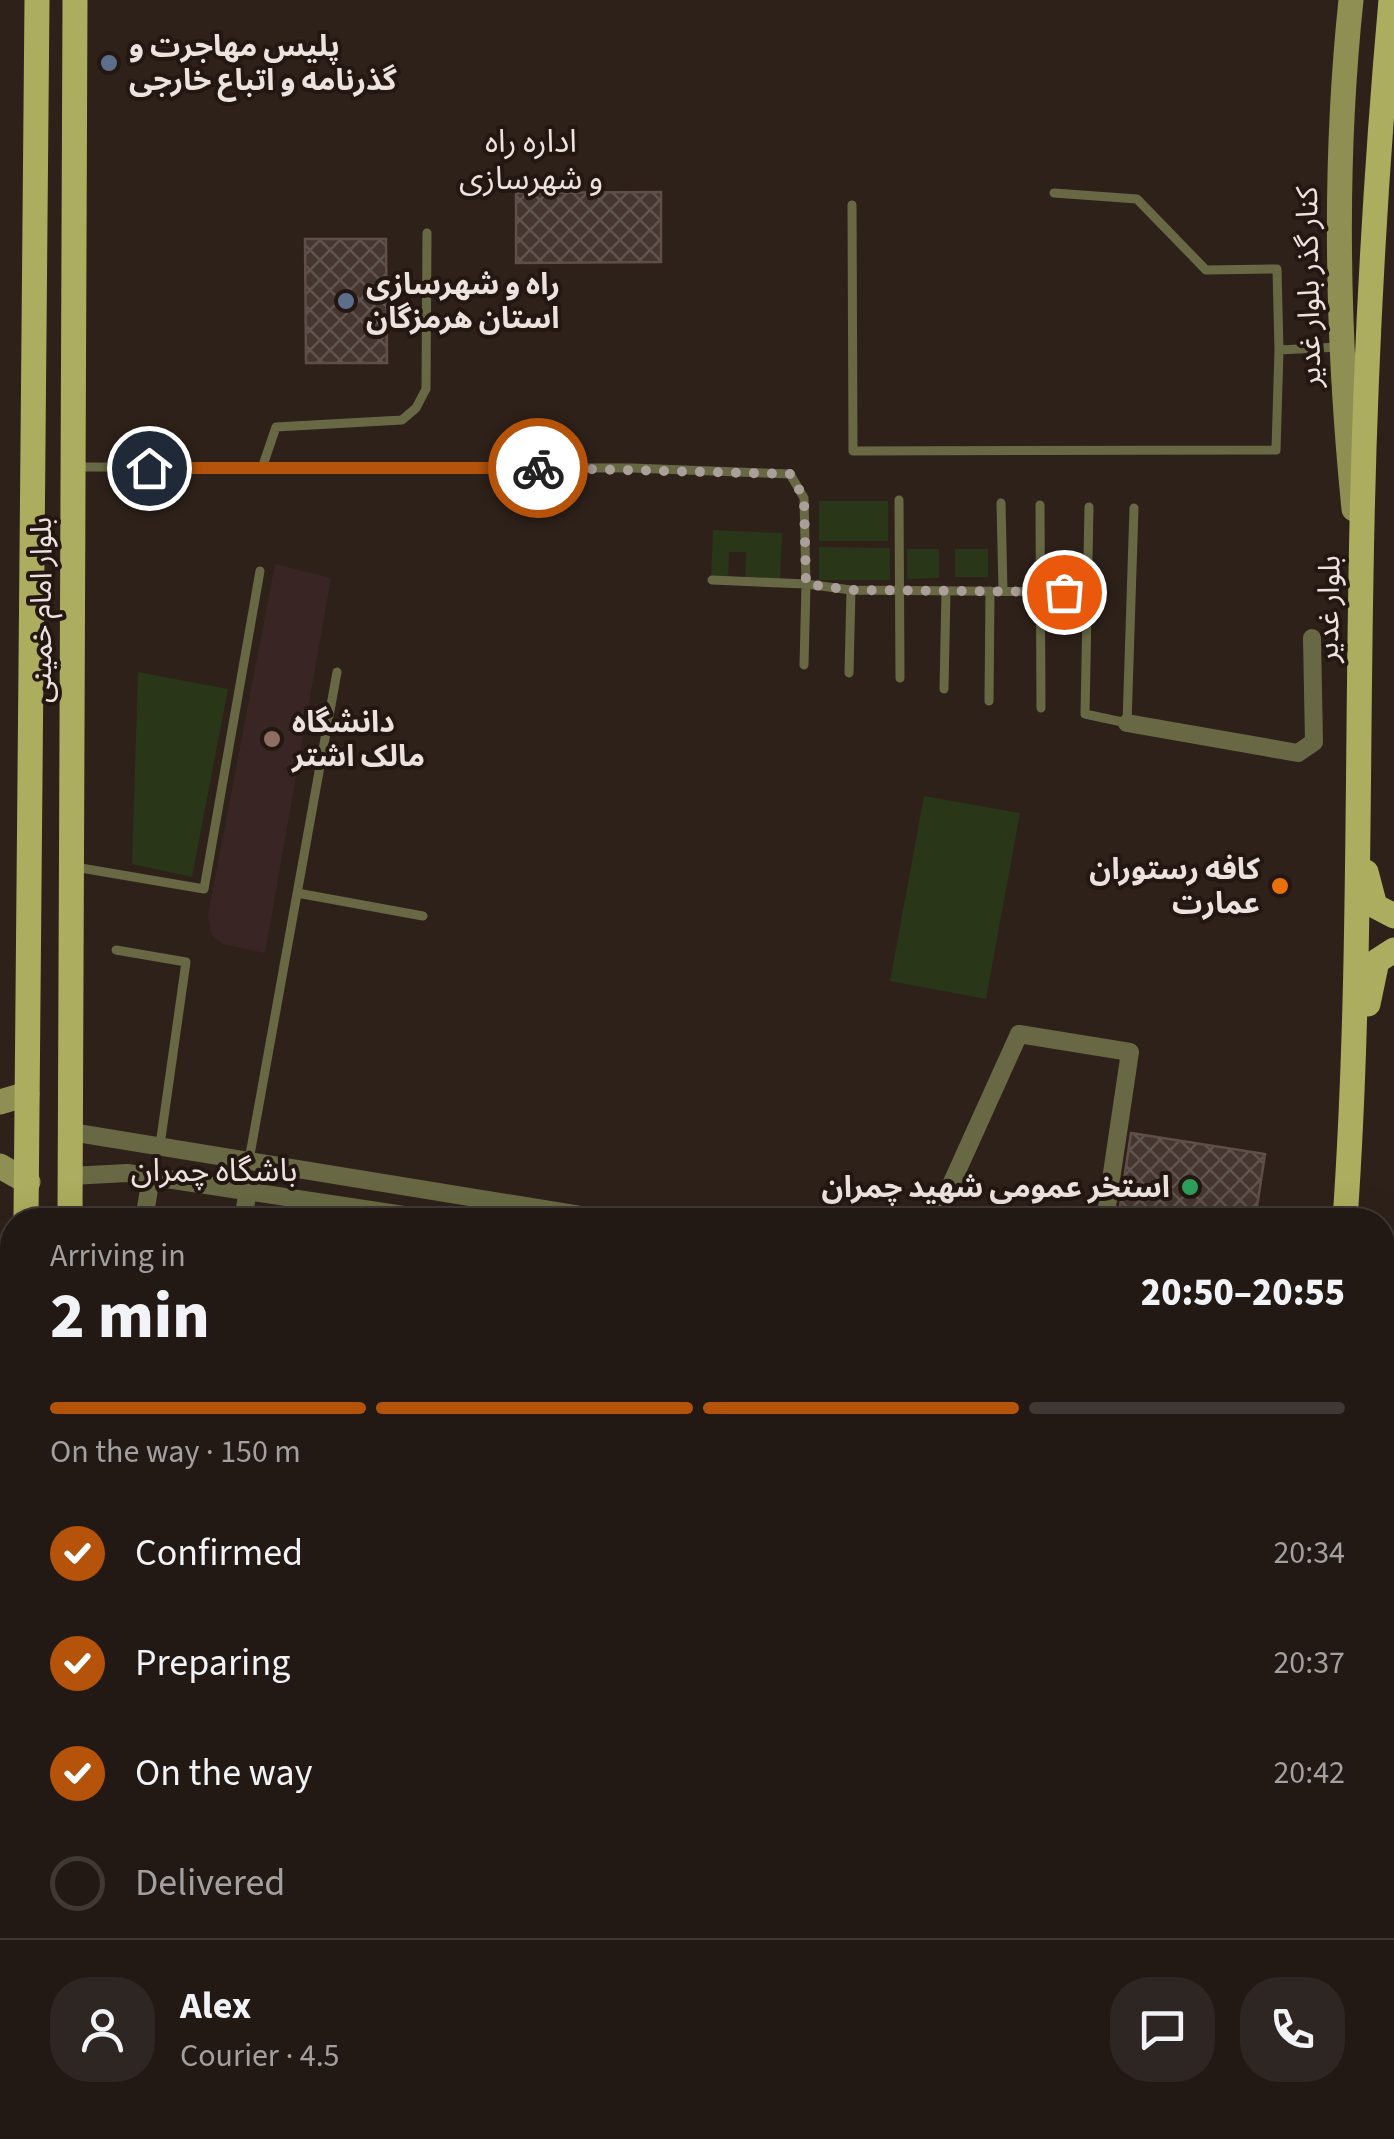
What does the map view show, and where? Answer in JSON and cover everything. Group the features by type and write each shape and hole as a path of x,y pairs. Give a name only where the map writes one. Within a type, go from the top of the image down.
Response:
{"main road":[{"name":"بلوار امام خمینی","path":"27,1208 37,0"},
{"name":"بلوار امام خمینی","path":"70,1208 75,0"},
{"name":"بلوار غدیر","path":"1346,1208 1354,1074 1361,572 1372,277 1391,0"},
{"path":"35,470 74,467"},
{"path":"1360,798 1367,882 1375,906 1394,916"},
{"path":"1354,1074 1376,961 1394,950"}],"street":[{"name":"کنار گذر بلوار غدیر","path":"1351,0 1339,132 1341,346 1361,572"},
{"path":"1126,723 1298,754 1314,742 1312,638"},
{"path":"940,1208 1019,1034 1130,1052 1107,1208"},
{"path":"0,1102 28,1094"},
{"path":"72,1132 507,1208"},
{"path":"179,1181 182,1152"},
{"path":"0,1166 28,1182"},
{"path":"318,1200 322,1175"},
{"path":"71,1176 151,1177 318,1200 336,1208"},
{"path":"146,1208 151,1177"},
{"path":"245,1208 248,1190"},
{"path":"431,1193 432,1208"}],"lane":[{"path":"852,204 853,451 1276,450 1277,269 1206,270 1137,199 1054,194"},
{"path":"262,468 276,427 402,420 416,408 426,389 428,233"},
{"path":"1279,350 1341,346"},
{"path":"74,467 632,468 790,474 804,498 804,666"},
{"path":"899,500 900,678"},
{"path":"1002,503 1003,592"},
{"path":"1040,504 1041,708"},
{"path":"1089,507 1085,714 1126,723 1134,508"},
{"path":"73,866 204,890 260,571"},
{"path":"712,580 851,590 1088,592"},
{"path":"849,673 851,590"},
{"path":"944,689 946,591"},
{"path":"989,701 990,591"},
{"path":"248,1162 337,672"},
{"path":"297,893 423,916"},
{"path":"116,950 186,962 159,1148"}],"shaded area":[{"name":"دانشگاه مالک اشتر","path":"275,564 331,578 265,953 223,944 211,934 208,915"}],"green space":[{"path":"819,501 888,501 888,541 819,541"},
{"path":"713,530 782,533 780,582 745,581 746,552 729,552 728,580 711,580"},
{"path":"819,547 890,548 890,580 819,580"},
{"path":"907,549 939,549 939,578 907,579"},
{"path":"955,549 988,549 988,577 955,577"},
{"path":"138,672 228,689 192,877 132,864"},
{"path":"924,796 1020,813 986,999 890,981"}],"building":[{"path":"661,192 661,262 516,263 516,193"},
{"name":"راه و شهرسازی استان هرمزگان","path":"305,239 386,239 387,363 306,363"},
{"name":"استخر عمومی شهید چمران","path":"1131,1133 1265,1154 1257,1208 1120,1208"}],"way so far":[{"path":"538,468 790,474 804,498 806,584 851,590 1064,592"}],"place":[{"name":"پلیس مهاجرت و گذرنامه و اتباع خارجى","path":"109,63"},
{"name":"راه و شهرسازی استان هرمزگان","path":"346,301"},
{"name":"دانشگاه مالک اشتر","path":"272,739"},
{"name":"کافه رستوران عمارت","path":"1280,886"},
{"name":"استخر عمومی شهید چمران","path":"1190,1187"}],"district":[{"name":"اداره راه و شهرسازی","path":"531,160"},
{"name":"باشگاه چمران","path":"214,1171"}],"route":[{"path":"149,468 538,468"}]}
